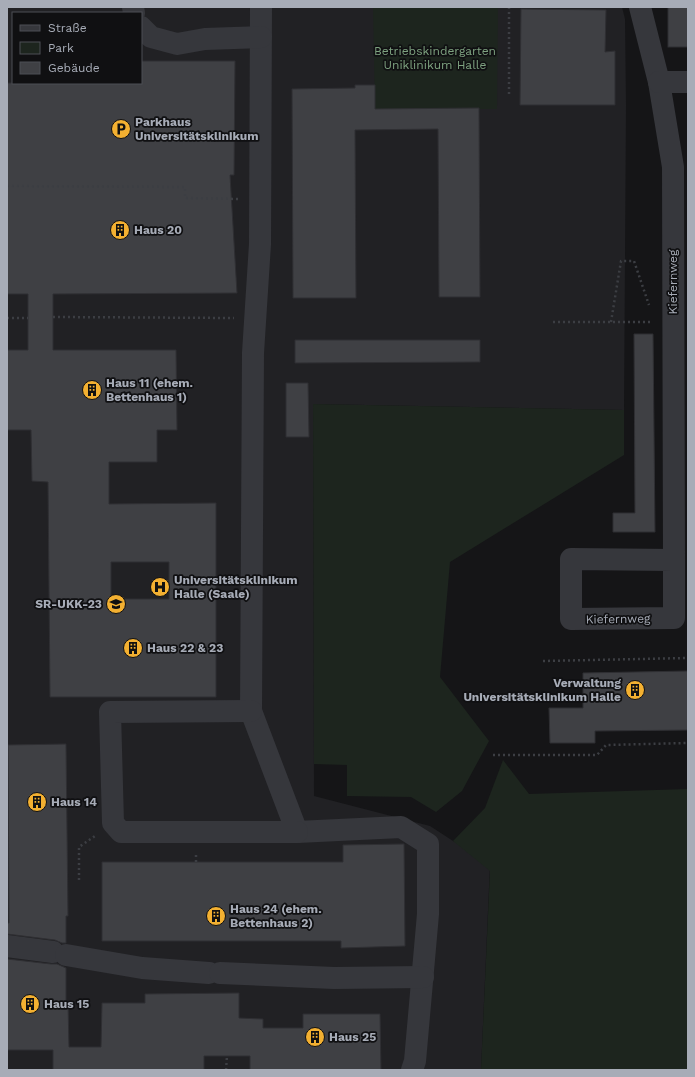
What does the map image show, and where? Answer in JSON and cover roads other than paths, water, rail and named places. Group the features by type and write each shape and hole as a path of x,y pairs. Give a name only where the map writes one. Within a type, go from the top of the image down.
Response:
{"street":[{"path":"261,7 260,244 253,353 251,711 297,832"},
{"name":"Kiefernweg","path":"640,7 659,82 673,168 674,560 674,618 571,619 571,559 674,560"},
{"path":"142,28 151,37 176,44 205,40 261,37"},
{"path":"659,82 688,82"},
{"path":"251,711 110,712 113,823 121,832 297,832 401,827 428,844 428,914 416,1061 412,1070"},
{"path":"7,946 142,968 214,973 334,978 422,976"}],"place":[{"name":"Parkhaus Universitätsklinikum","path":"121,129"},
{"name":"Haus 20","path":"120,230"},
{"name":"Haus 11 (ehem. Bettenhaus 1)","path":"92,390"},
{"name":"Universitätsklinikum Halle (Saale)","path":"160,587"},
{"name":"SR-UKK-23","path":"116,604"},
{"name":"Haus 22 & 23","path":"133,648"},
{"name":"Verwaltung Universitätsklinikum Halle","path":"635,690"},
{"name":"Haus 14","path":"37,802"},
{"name":"Haus 24 (ehem. Bettenhaus 2)","path":"216,916"},
{"name":"Haus 15","path":"30,1004"},
{"name":"Haus 25","path":"315,1037"}],"park label":[{"name":"Betriebskindergarten Uniklinikum Halle","path":"435,58"}]}
